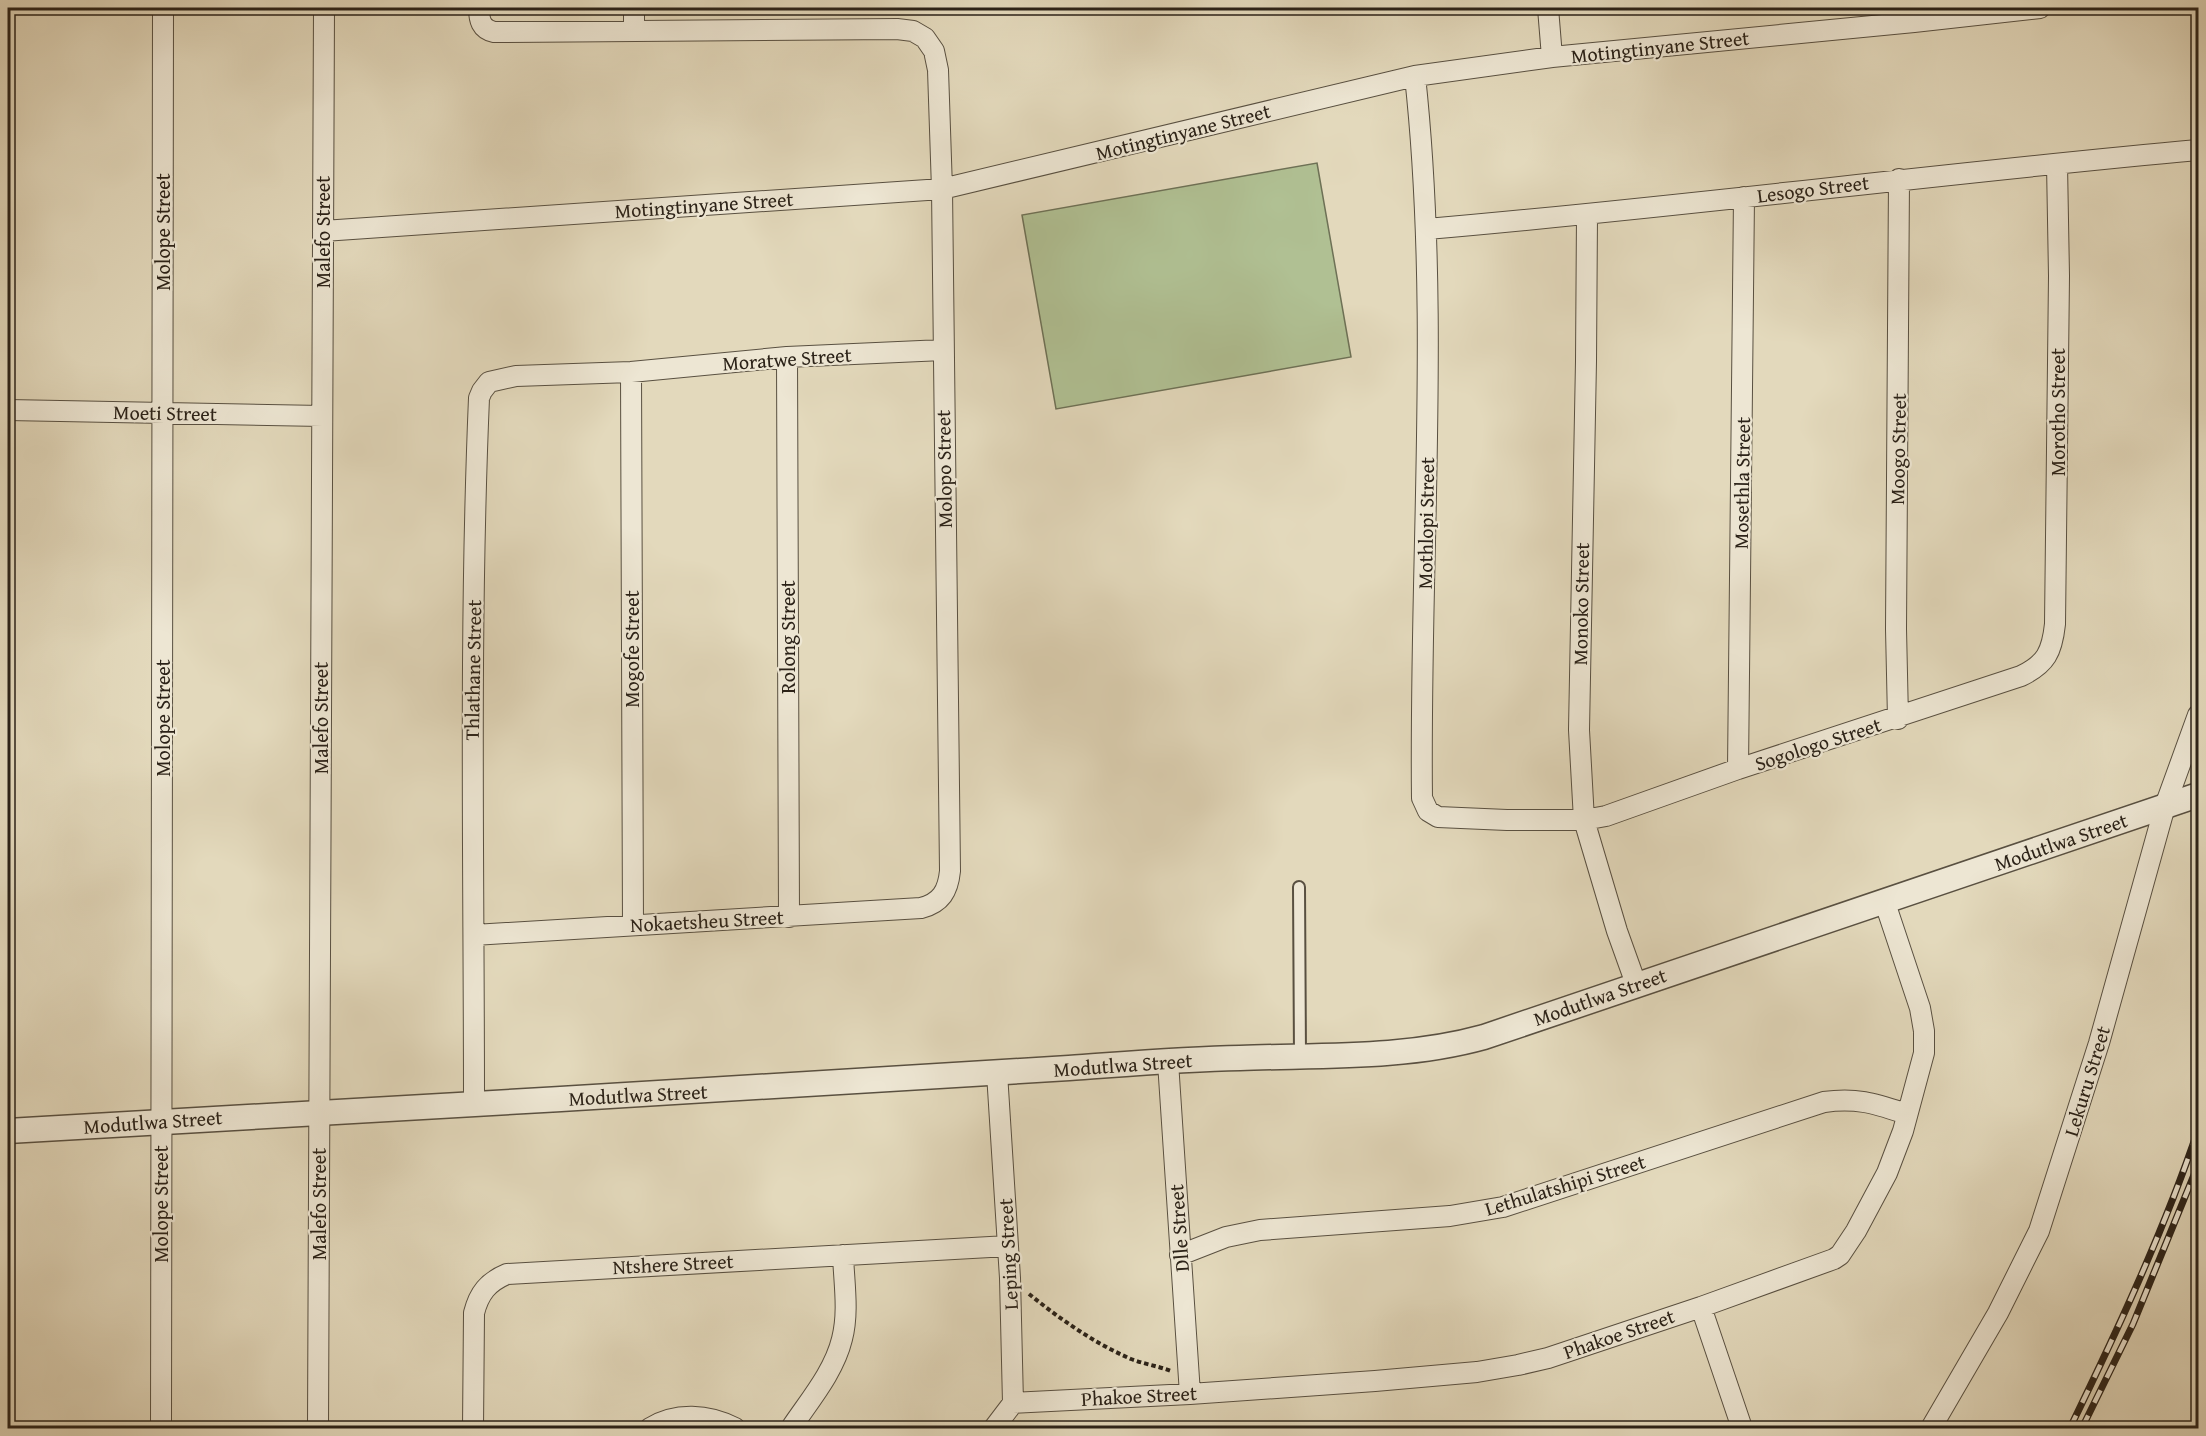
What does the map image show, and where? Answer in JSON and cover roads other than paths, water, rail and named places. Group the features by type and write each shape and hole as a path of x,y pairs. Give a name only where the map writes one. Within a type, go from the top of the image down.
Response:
{"street":[{"name":"Molope Street","path":"161,1428 163,8"},
{"name":"Malefo Street","path":"318,1428 324,8"},
{"path":"480,16 487,30 501,33 634,30 634,8"},
{"path":"1548,8 1552,57"},
{"name":"Motingtinyane Street","path":"323,231 942,189 1415,76 1552,57 2040,8"},
{"name":"Molopo Street","path":"634,30 897,29 913,31 925,38 934,51 938,70 942,189 950,871 946,888 938,901"},
{"name":"Mothlopi Street","path":"1415,76 1423,148 1427,229 1427,438 1422,798 1428,811 1438,817 1584,820"},
{"name":"Lesogo Street","path":"1427,229 1587,215 1899,179 2199,150"},
{"name":"Morotho Street","path":"2046,657 2054,638 2056,612 2059,287 2057,164"},
{"name":"Moogo Street","path":"1898,718 1896,629 1899,179"},
{"name":"Mosethla Street","path":"1738,770 1744,197"},
{"name":"Monoko Street","path":"1587,215 1587,361 1579,730 1584,820 1617,931 1636,984"},
{"name":"Moratwe Street","path":"631,372 787,357 943,350"},
{"name":"Rolong Street","path":"787,357 789,917"},
{"name":"Mogofe Street","path":"631,372 633,926"},
{"name":"Thlathane Street","path":"474,1104 472,724 476,484 480,394 489,382 507,377 631,372"},
{"name":"Moeti Street","path":"8,410 322,416"},
{"name":"Sogologo Street","path":"1584,820 1606,816 1651,802 1738,770 2021,676 2041,665 2046,657"},
{"name":"Lekuru Street","path":"1931,1428 1998,1313 2039,1231 2102,1033 2165,806 2199,715"},
{"name":"Modutlwa Street","path":"8,1131 1168,1062 1402,1052 1467,1042 1885,903 2199,795"},
{"name":"Nokaetsheu Street","path":"474,934 910,910 930,906 938,901"},
{"name":"Phakoe Street","path":"1013,1403 1189,1386 1375,1382 1508,1367 1548,1358 1701,1307 1820,1265 1840,1255 1856,1231 1887,1173 1923,1062 1924,1031 1920,1008 1885,903"},
{"name":"Dlle Street","path":"1168,1062 1189,1386"},
{"name":"Leping Street","path":"997,1073 1010,1278 1013,1403"},
{"name":"Lethulatshipi Street","path":"1180,1255 1226,1237 1260,1230 1450,1216 1503,1207 1824,1102 1856,1099 1907,1114"},
{"name":"Ntshere Street","path":"473,1428 474,1313 485,1287 497,1278 516,1272 1008,1246"},
{"path":"791,1428 829,1371 839,1349 846,1312 843,1256"},
{"path":"1701,1307 1742,1428"},
{"path":"994,1428 1013,1403"},
{"path":"650,1428 670,1419 694,1416 735,1428"}],"lane":[{"path":"1299,887 1300,1056"}],"railway":[{"path":"2070,1428 2155,1244 2198,1130"},
{"path":"2082,1428 2133,1324 2198,1165"}]}
